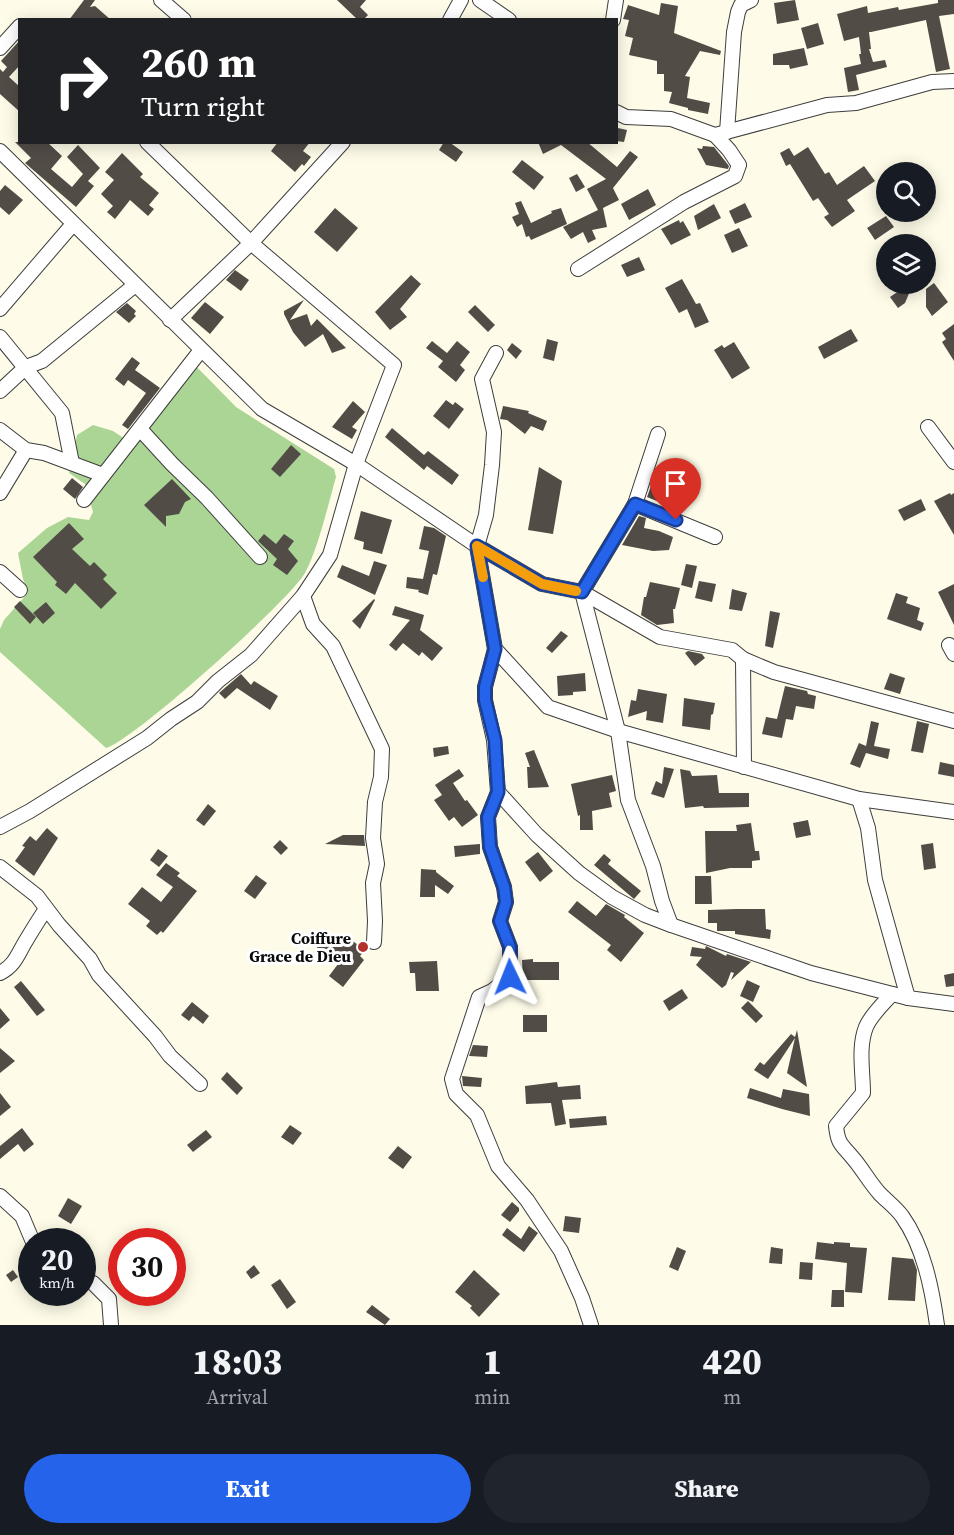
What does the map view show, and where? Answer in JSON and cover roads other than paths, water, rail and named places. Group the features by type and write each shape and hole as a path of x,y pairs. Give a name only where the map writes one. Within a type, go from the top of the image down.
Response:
{"street":[{"path":"161,0 182,18"},
{"path":"451,18 461,0"},
{"path":"480,0 506,18"},
{"path":"613,18 616,0"},
{"path":"578,269 684,202 735,176 740,165 721,134 738,12 741,5 750,0"},
{"path":"0,48 18,28"},
{"path":"618,113 626,117 671,120 721,134 827,105 856,103 932,82 954,81"},
{"path":"0,827 30,811 147,738 197,702 250,655 303,596 330,555 356,464 394,364 251,243 149,144"},
{"path":"170,320 251,243 341,144"},
{"path":"0,151 262,409 356,464 477,546 542,584 582,592 660,637 732,650 743,659 774,672 954,721"},
{"path":"0,309 74,224"},
{"path":"0,391 26,367 42,362 135,285"},
{"path":"0,337 62,413 72,464"},
{"path":"84,500 201,350"},
{"path":"495,353 482,379 494,432 486,514 477,546 495,649 485,687 485,700 495,740 498,792 488,817 490,847 504,887 506,902 500,921 510,947 510,977 492,991 479,997 452,1079 456,1094 477,1115 498,1166 527,1200 561,1251 582,1298 591,1325"},
{"path":"928,427 954,462"},
{"path":"140,429 260,557"},
{"path":"0,430 26,450 44,453 103,475"},
{"path":"658,434 635,504 582,592 618,731 628,800 653,866 671,925"},
{"path":"0,493 26,450"},
{"path":"635,504 716,537"},
{"path":"0,572 20,590"},
{"path":"303,596 313,624 333,646 382,749 381,777 375,802 373,838 377,864 373,883 374,942"},
{"path":"495,649 548,707 618,731 859,799 954,812"},
{"path":"743,659 744,767"},
{"path":"498,792 537,835 579,873 612,897 645,915 811,973 908,998 954,1004"},
{"path":"859,799 868,828 875,880 908,998"},
{"path":"0,867 37,896 90,959 99,975 155,1036 170,1056 200,1084"},
{"path":"0,973 10,968 46,909"},
{"path":"892,994 877,1010 866,1027 861,1050 863,1093 836,1126 837,1142 854,1158 864,1175 902,1216 917,1244 929,1281 937,1325"},
{"path":"0,1196 22,1216 27,1228"},
{"path":"96,1286 109,1299 111,1325"}],"place":[{"name":"Coiffure Grace de Dieu","path":"363,947"}]}
